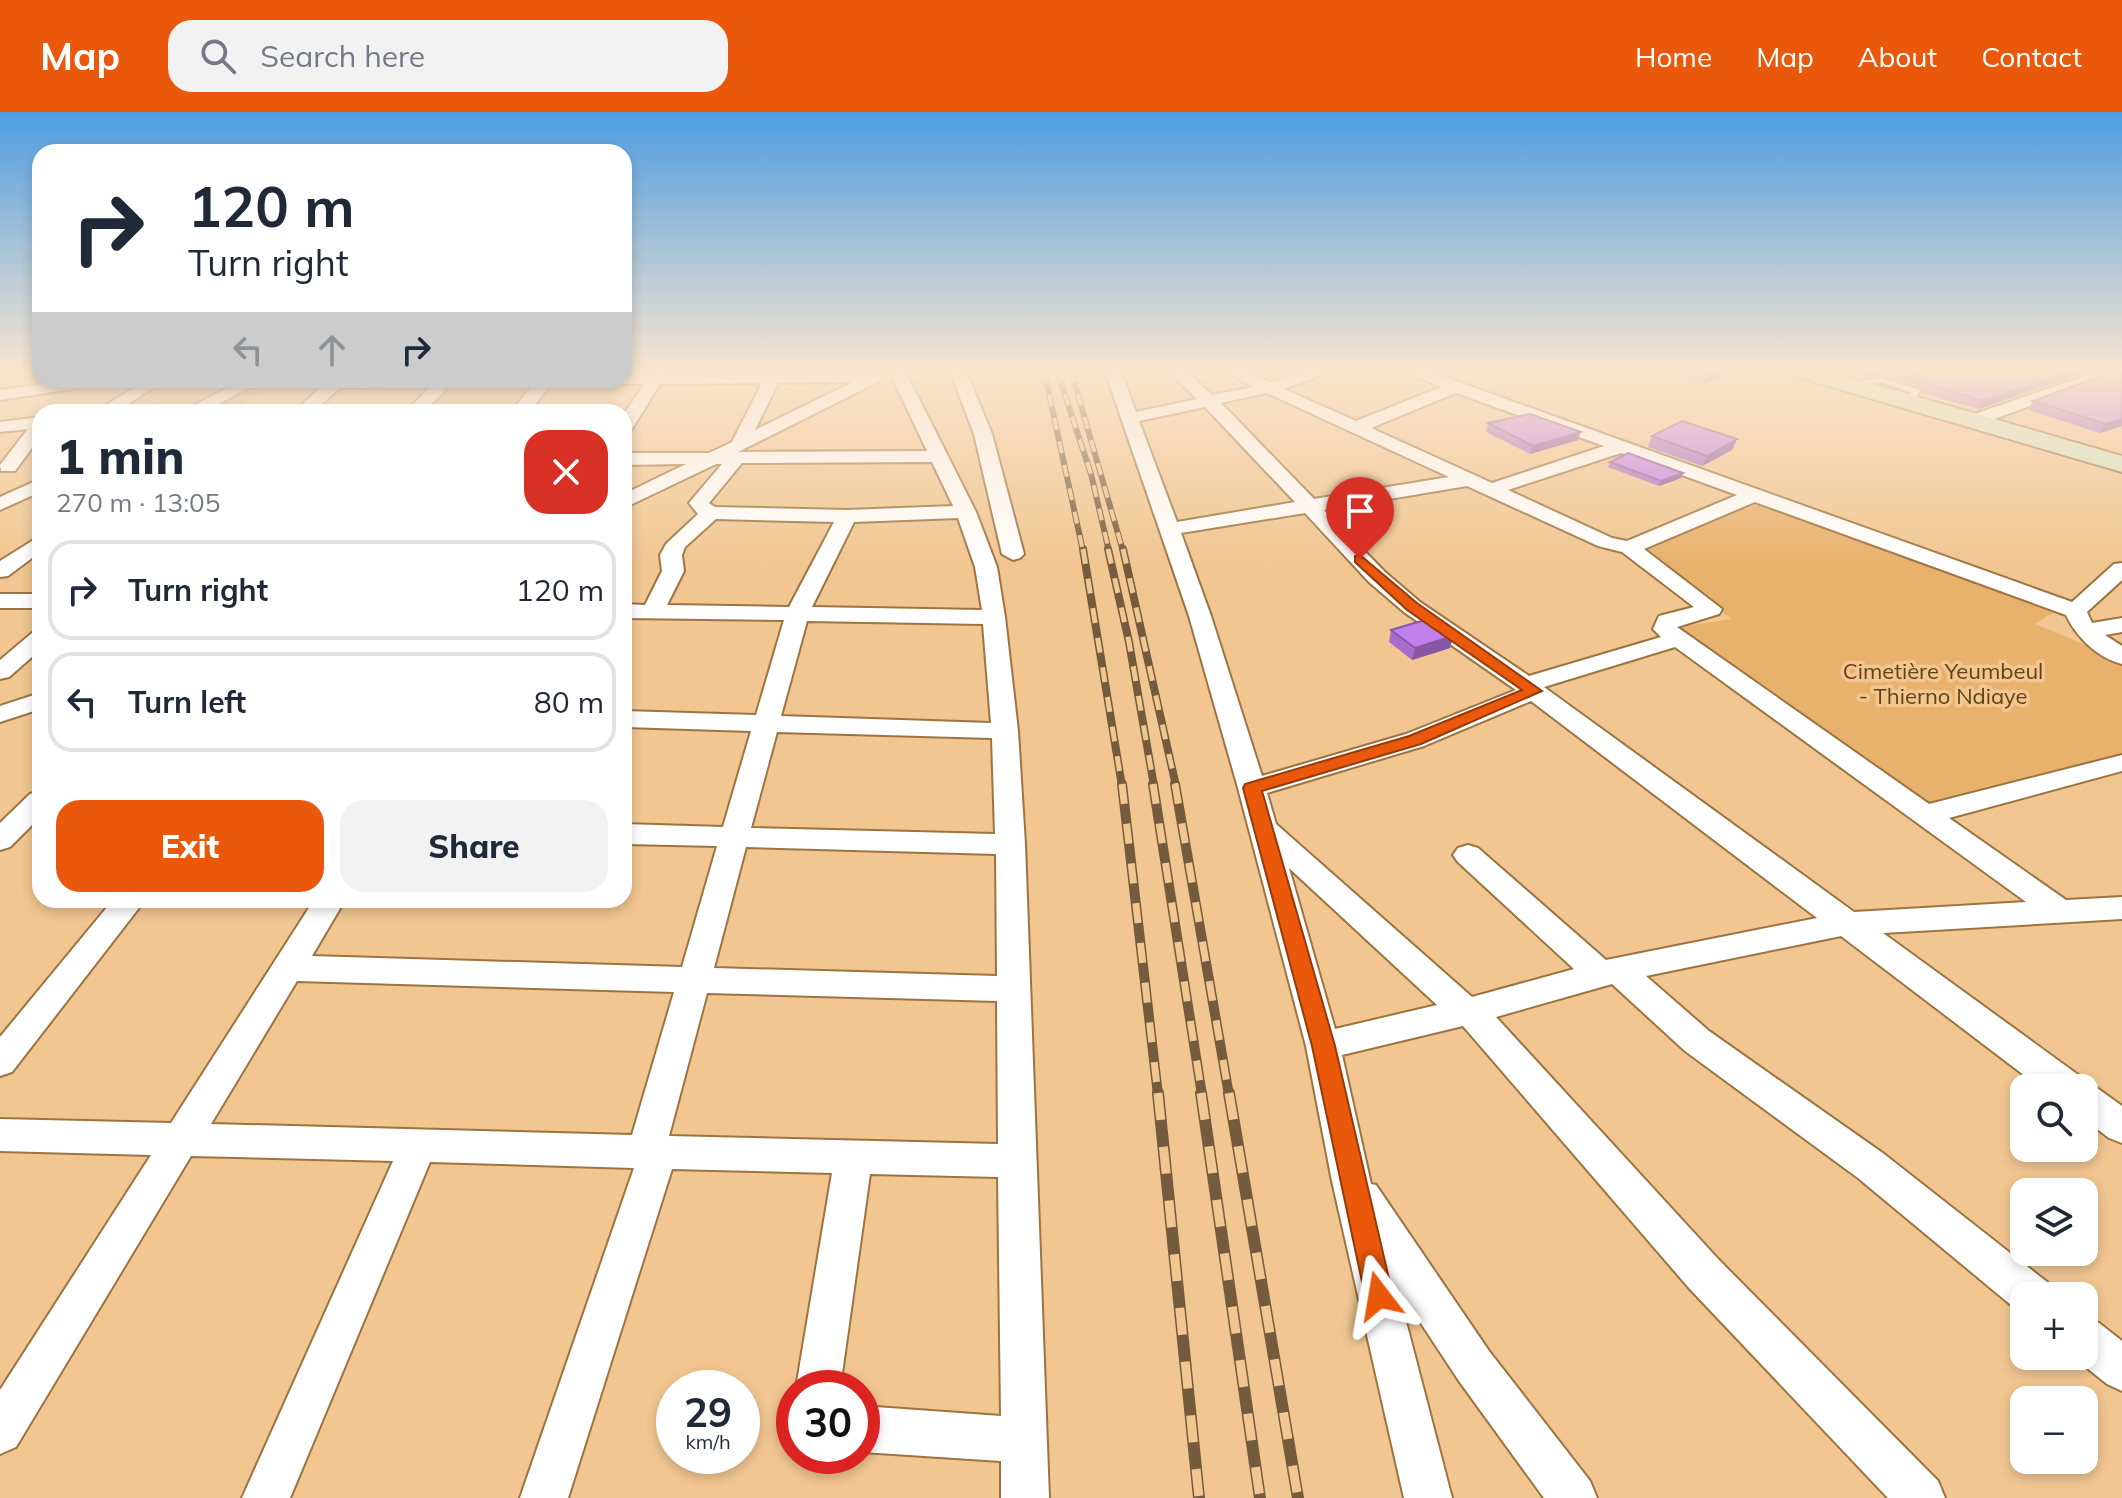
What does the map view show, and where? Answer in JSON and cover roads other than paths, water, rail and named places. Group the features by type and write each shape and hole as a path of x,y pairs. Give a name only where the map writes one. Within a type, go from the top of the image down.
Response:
{"main road":[{"path":"2023,436 2122,464"}],"street":[{"path":"6,469 31,436"},
{"path":"745,436 738,452 699,503 701,508 711,513 847,516 966,512"},
{"path":"738,452 770,436"},
{"path":"927,436 966,512 986,567 1005,731 1025,1498"},
{"path":"983,436 1013,554"},
{"path":"1136,436 1200,616 1252,788 1323,1046 1351,1181 1428,1498"},
{"path":"1242,436 1377,577 1412,607 1530,688 2049,1074"},
{"path":"1372,436 1605,542 1629,548 1711,609 1667,621 1665,629 2058,910"},
{"path":"1589,436 1755,495 2080,621 2122,625"},
{"path":"1489,490 1620,447"},
{"path":"632,459 708,458 738,452 939,456"},
{"path":"6,469 32,455"},
{"path":"632,498 708,458"},
{"path":"1169,529 1468,480"},
{"path":"0,504 32,489"},
{"path":"1629,548 1755,495"},
{"path":"653,611 673,571 671,555 676,544 711,513"},
{"path":"544,1498 652,1151 693,979 797,614 847,516"},
{"path":"0,571 32,548"},
{"path":"2080,621 2122,569"},
{"path":"0,601 32,601"},
{"path":"632,611 994,617"},
{"path":"2080,621 2122,657"},
{"path":"1252,788 1415,740 1530,688 1678,639"},
{"path":"0,672 32,645"},
{"path":"0,714 32,704"},
{"path":"632,719 1005,731"},
{"path":"1927,814 2122,763"},
{"path":"0,840 32,808"},
{"path":"1263,828 1468,1012 1693,1262 1921,1498"},
{"path":"632,834 1010,844"},
{"path":"1468,855 1609,972 1738,1073 1871,1166 2015,1282"},
{"path":"0,1062 124,908"},
{"path":"0,1431 325,908"},
{"path":"1323,1046 1468,1012 1609,972 1844,924 2122,908"},
{"path":"288,968 1014,989"},
{"path":"2098,1109 2122,1127"},
{"path":"0,1135 1017,1161"},
{"path":"266,1498 419,1145"},
{"path":"821,1370 854,1156"},
{"path":"1351,1181 1474,1366 1573,1498"},
{"path":"2098,1349 2122,1369"},
{"path":"880,1430 1024,1440"}],"railway":[{"path":"1058,436 1083,551"},
{"path":"1078,436 1109,551"},
{"path":"1090,436 1123,551"},
{"path":"1083,549 1122,786"},
{"path":"1108,549 1129,642 1154,786"},
{"path":"1123,549 1176,786"},
{"path":"1122,784 1158,1095"},
{"path":"1153,784 1202,1095"},
{"path":"1175,784 1229,1095"},
{"path":"1158,1093 1199,1498"},
{"path":"1201,1093 1260,1498"},
{"path":"1229,1093 1298,1498"}],"park label":[{"name":"Cimetière Yeumbeul - Thierno Ndiaye","path":"1943,684"}]}
